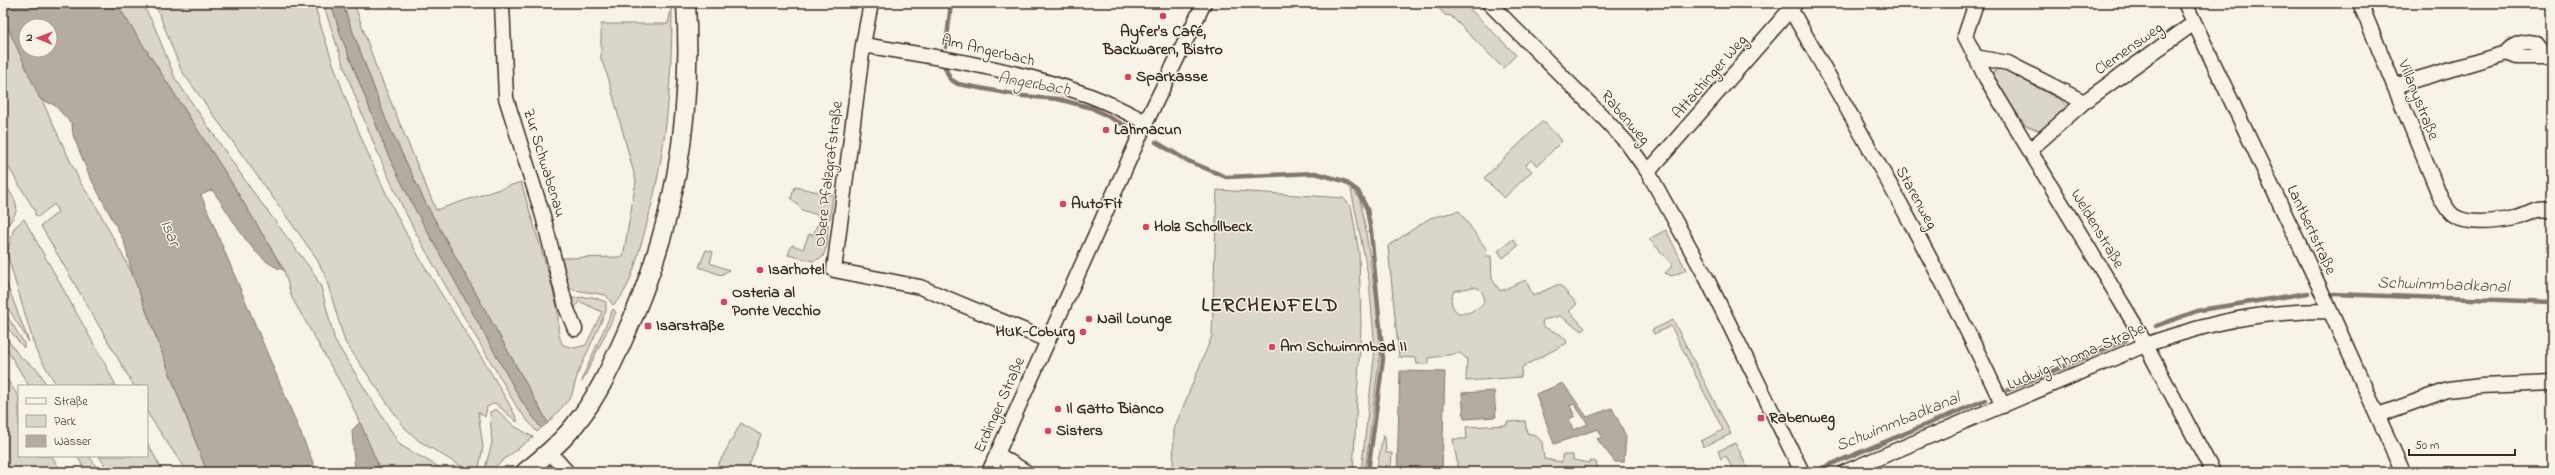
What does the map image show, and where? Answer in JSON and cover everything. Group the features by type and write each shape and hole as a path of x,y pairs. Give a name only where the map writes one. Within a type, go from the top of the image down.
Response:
{"main road":[{"path":"525,472 549,452 583,414 614,359 639,304 667,220 681,157 686,115 689,57 686,3"}],"street":[{"name":"Zur Schwabenau","path":"502,3 506,98 543,216 566,307 575,329"},
{"name":"Obere Pfalzgrafstraße","path":"871,3 863,45 834,270 920,288 1047,340"},
{"name":"Erdinger Straße","path":"989,472 1146,122 1204,3"},
{"name":"Rabenweg","path":"1489,3 1602,116 1627,144 1648,172 1706,277 1802,472"},
{"name":"Weldenstraße","path":"1976,3 1965,36 1975,57 2031,149 2145,345 2213,472"},
{"name":"Lantbertstraße","path":"2185,3 2330,311 2403,472"},
{"name":"Villanystraße","path":"2360,3 2447,209 2458,218 2476,221 2516,218 2546,210"},
{"name":"Attachinger Weg","path":"1648,172 1794,7"},
{"name":"Starenweg","path":"1794,7 1928,254 1973,341 2003,406"},
{"name":"Clemensweg","path":"2031,149 2084,102 2194,23"},
{"path":"2394,86 2506,54 2515,46 2532,42 2549,57"},
{"name":"Am Angerbach","path":"863,45 959,60 1056,85 1087,95 1146,122"},
{"path":"1975,57 2008,63 2084,102"},
{"path":"2546,210 2552,201"},
{"name":"Ludwig-Thoma-Straße","path":"1845,472 2145,345 2227,319 2294,311 2330,311"},
{"path":"2378,415 2448,390 2481,386 2552,383"},
{"path":"549,452 567,472"},
{"path":"997,454 1026,472"}],"green space":[{"path":"116,3 142,3 153,23 175,78 251,189 313,272 321,287 335,341 400,445 448,472 381,472 348,396 292,298 284,270 230,180"},
{"path":"155,3 314,3 333,63 355,122 367,152 394,209 434,283 491,373 517,419 517,422 495,403 487,407 485,417 478,412 483,447 479,467 473,470 464,468 419,441 404,427 345,342 325,275 315,256 181,70"},
{"path":"323,3 331,3 341,36 388,155 416,211 521,400 541,428 537,432 518,409 441,278 402,205 364,120"},
{"path":"342,3 354,3 375,64 436,210 521,182 553,291 558,312 558,331 563,345 575,348 586,345 602,312 579,301 574,310 571,300 573,298 593,297 606,302 606,311 578,373 571,397 548,423 425,202 386,120"},
{"path":"1434,3 1464,3 1516,55 1503,68 1451,16 1445,15"},
{"path":"672,5 672,37 668,99 661,159 655,190 633,273 623,294 613,305 606,295 574,290 568,287 562,258 623,257 636,181 608,77 601,59 601,24 668,24"},
{"path":"3,17 18,49 18,58 22,58 81,184 94,202 132,273 207,472 187,472 148,414 148,385 133,385 41,226 58,212 54,204 38,217 35,215 35,211 3,158"},
{"path":"1999,69 2007,71 2062,101 2068,109 2043,132 2026,126 1993,79 1993,72"},
{"path":"1543,121 1562,141 1537,166 1531,160 1526,165 1532,171 1504,198 1484,178"},
{"path":"3,181 15,201 16,211 10,222 3,230"},
{"path":"795,187 833,195 830,219 802,210 791,198"},
{"path":"1351,189 1354,190 1360,200 1379,320 1380,353 1365,472 1361,472 1375,350 1369,280"},
{"name":"Am Schwimmbad II","path":"1217,190 1343,198 1351,206 1359,253 1361,326 1353,472 1173,472 1174,429 1212,336"},
{"path":"1459,211 1487,250 1486,256 1491,256 1492,279 1500,291 1526,280 1533,296 1559,284 1577,304 1569,311 1585,328 1582,331 1560,316 1543,320 1542,325 1560,334 1567,343 1522,367 1521,377 1466,381 1467,359 1460,353 1429,358 1429,364 1417,364 1416,358 1399,357 1388,246 1430,218","holes":["1473,287 1479,289 1484,296 1482,306 1468,313 1458,313 1452,303 1452,294 1454,291"]},
{"path":"24,219 116,385 56,385 36,351 7,254 14,228"},
{"path":"828,224 827,245 823,257 813,261 788,255 792,245 803,249 809,234 813,235 817,225 826,228"},
{"path":"1666,230 1686,270 1672,276 1665,273 1673,265 1649,239"},
{"path":"1513,239 1518,246 1503,258 1498,251"},
{"path":"706,250 713,252 710,263 729,270 721,275 699,267"},
{"path":"3,274 29,342 3,300"},
{"path":"3,309 24,343 24,348 3,322"},
{"path":"613,309 616,312 582,382 584,374"},
{"path":"1673,320 1731,434 1703,447 1701,441 1723,430 1671,326 1654,334 1652,330"},
{"path":"3,333 20,357 38,370 46,385 28,385 3,343"},
{"path":"3,374 18,396 18,457 53,457 61,472 3,472"},
{"path":"496,409 514,426 533,437 488,472 484,472 492,443 490,412"},
{"path":"1525,421 1527,433 1535,435 1542,442 1544,459 1562,462 1562,455 1573,455 1573,460 1590,463 1590,461 1596,462 1599,472 1459,472 1453,439 1467,439 1466,427 1507,425 1507,422"},
{"path":"741,423 761,435 749,466 760,472 714,472"},
{"path":"1383,435 1385,436 1386,453 1392,453 1391,466 1385,466 1384,472 1376,472"},
{"path":"1736,443 1749,472 1734,472 1726,456 1721,459 1718,451"},
{"path":"148,444 163,472 109,472 100,457 148,457"},
{"path":"78,457 90,457 100,472 86,472"}],"water":[{"name":"Isar","path":"3,3 116,3 230,180 284,270 272,265 252,248 212,190 201,195 317,472 207,472 132,273 124,241 89,175 73,135 72,124 54,105 40,99 22,58 58,58 58,18 18,18 18,50 3,17"},
{"path":"331,3 342,3 386,120 425,202 548,423 541,428 521,400 416,211 388,155 341,36"},
{"path":"1400,371 1445,372 1442,470 1445,472 1397,472"},
{"path":"1563,383 1587,417 1612,408 1626,436 1624,462 1615,462 1597,439 1602,437 1598,429 1554,444 1536,394","holes":["1574,404 1588,424 1573,430 1569,419 1575,416 1570,406"]},
{"path":"1494,391 1496,417 1464,419 1462,393"},
{"path":"360,422 381,472 355,472 352,430"}],"waterway":[{"name":"Angerbach","path":"946,47 951,3"},
{"name":"Angerbach","path":"944,65 950,79 958,84 1023,96 1058,99 1092,108 1126,126"},
{"path":"1156,142 1186,160 1226,177 1315,173 1344,181 1358,191 1367,209 1371,232 1383,359 1368,472"},
{"name":"Schwimmbadkanal","path":"2156,326 2200,310 2308,293"},
{"name":"Schwimmbadkanal","path":"2333,294 2552,302"},
{"name":"Schwimmbadkanal","path":"2008,390 2126,340"},
{"name":"Schwimmbadkanal","path":"1822,468 1985,400"}],"place":[{"name":"Ayfer's Café, Backwaren, Bistro","path":"1163,16"},
{"name":"Sparkasse","path":"1128,77"},
{"name":"Lahmacun","path":"1106,130"},
{"name":"AutoFit","path":"1063,204"},
{"name":"Holz Schollbeck","path":"1146,227"},
{"name":"Isarhotel","path":"760,270"},
{"name":"Osteria al Ponte Vecchio","path":"724,302"},
{"name":"Nail Lounge","path":"1089,319"},
{"name":"Isarstraße","path":"648,326"},
{"name":"HUK-Coburg","path":"1083,332"},
{"name":"Am Schwimmbad II","path":"1272,347"},
{"name":"Il Gatto Bianco","path":"1058,409"},
{"name":"Rabenweg","path":"1761,418"},
{"name":"Sisters","path":"1048,431"}],"district":[{"name":"LERCHENFELD","path":"1270,306"}]}
